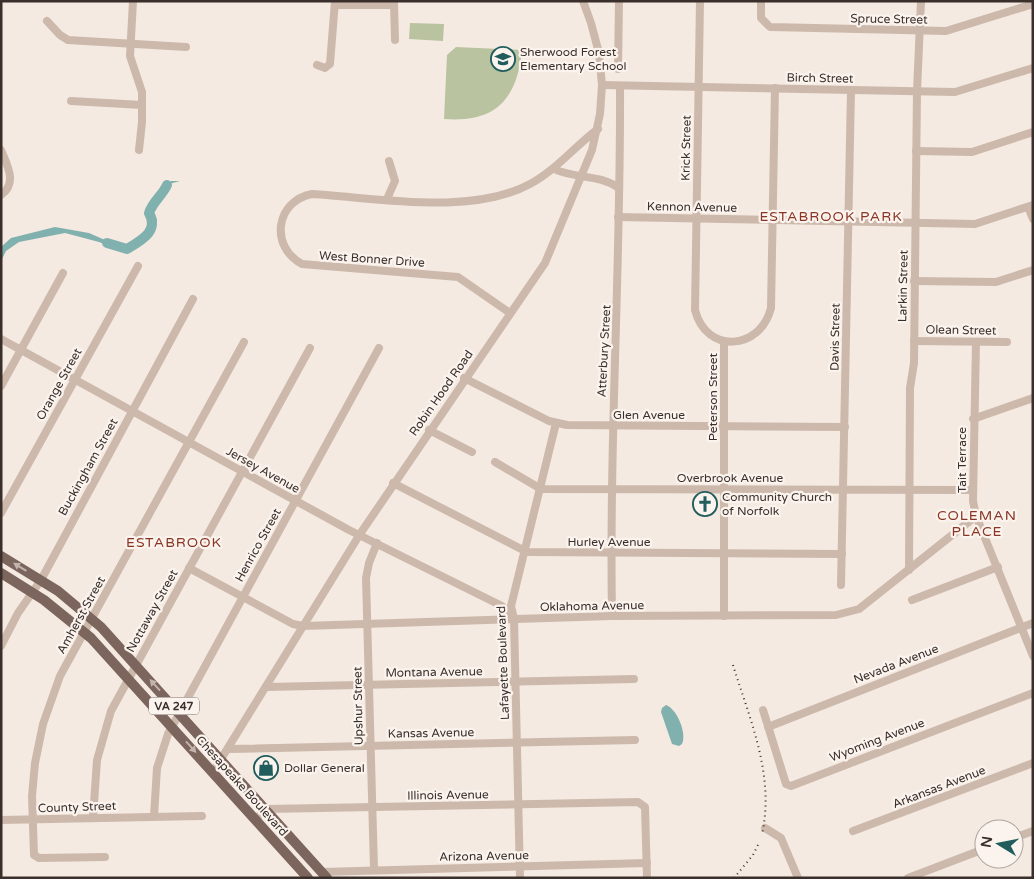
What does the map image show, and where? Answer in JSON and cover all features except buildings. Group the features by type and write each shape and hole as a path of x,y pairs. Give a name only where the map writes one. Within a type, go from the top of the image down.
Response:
{"main road":[{"name":"Chesapeake Boulevard","path":"1,556 41,580 92,618 136,663 322,872"},
{"name":"Chesapeake Boulevard","path":"1,573 32,592 84,632 172,726 307,877"}],"street":[{"path":"133,1 130,44 131,64 140,84 142,105 139,150"},
{"name":"Robin Hood Road","path":"213,772 360,534 464,378 545,263 582,177 598,129 602,85 597,45 582,1"},
{"path":"618,69 620,1"},
{"name":"Krick Street","path":"700,1 695,310 702,327 724,342"},
{"name":"Spruce Street","path":"761,1 761,18 770,27 919,31 954,30 1033,4"},
{"name":"Larkin Street","path":"909,570 910,388 914,363 916,152 921,1"},
{"path":"317,65 325,68 330,64 335,3 394,3 395,40"},
{"path":"47,21 60,35 68,40 186,47"},
{"name":"Birch Street","path":"602,85 620,87 962,91 1033,68"},
{"name":"Atterbury Street","path":"612,616 612,426 620,87"},
{"name":"Peterson Street","path":"724,616 724,342 734,342 750,338 762,328 770,315 775,88"},
{"name":"Davis Street","path":"841,585 851,90"},
{"path":"71,101 142,105"},
{"name":"West Bonner Drive","path":"510,313 458,278 306,266 296,261 284,248 280,232 282,218 289,206 300,198 312,194 449,203 478,201 529,185 554,169 598,129"},
{"path":"916,152 972,152 1033,132"},
{"path":"1,150 11,179 9,187 1,195"},
{"path":"387,199 394,181 389,161"},
{"path":"554,169 566,175 601,178 619,188"},
{"path":"1030,206 1033,219"},
{"name":"Kennon Avenue","path":"618,217 981,223 1030,206"},
{"name":"Orange Street","path":"1,513 138,266"},
{"path":"914,281 996,282 1033,270"},
{"path":"1,386 63,272"},
{"name":"Buckingham Street","path":"1,646 18,613 41,580 193,299"},
{"name":"Jersey Avenue","path":"1,339 296,500 502,606 514,619"},
{"name":"Olean Street","path":"914,341 1007,342"},
{"name":"Amherst Street","path":"105,857 36,857 33,852 33,779 43,724 60,676 244,342"},
{"name":"Tait Terrace","path":"976,342 972,490 976,516 1033,656"},
{"name":"Nottaway Street","path":"93,818 94,778 101,743 111,711 310,348"},
{"name":"Henrico Street","path":"172,726 378,348"},
{"name":"Glen Avenue","path":"464,378 556,423 612,426 845,427"},
{"path":"973,419 1033,398"},
{"name":"Lafayette Boulevard","path":"520,878 516,681 512,599 556,423"},
{"path":"429,430 472,452"},
{"path":"495,462 540,489"},
{"name":"Hurley Avenue","path":"393,484 524,551 842,554"},
{"name":"Overbrook Avenue","path":"540,489 972,490"},
{"name":"Oklahoma Avenue","path":"189,568 293,624 303,626 612,616 844,614 859,609 976,516"},
{"name":"Upshur Street","path":"374,869 366,578 369,562 378,543"},
{"path":"912,600 998,567"},
{"name":"Nevada Avenue","path":"768,727 1033,623"},
{"name":"Montana Avenue","path":"266,687 634,679"},
{"name":"Wyoming Avenue","path":"768,727 786,784 791,786 1033,693"},
{"path":"764,710 768,727"},
{"path":"154,816 157,768 172,726"},
{"name":"Kansas Avenue","path":"228,749 635,740"},
{"name":"Arkansas Avenue","path":"853,831 1033,763"},
{"name":"Illinois Avenue","path":"266,809 638,802 644,805 647,863"},
{"path":"256,819 266,809"},
{"name":"County Street","path":"1,820 202,816"},
{"path":"765,828 776,834 783,842 798,878"},
{"path":"908,878 974,852"},
{"path":"647,863 647,878"},
{"name":"Arizona Avenue","path":"322,872 374,869 647,863"},
{"path":"307,877 322,872"}],"green space":[{"path":"410,23 444,24 443,41 409,39"},
{"path":"456,47 522,50 515,82 509,95 490,112 477,117 444,119 447,55"}],"water":[{"path":"171,181 180,181 169,184 152,207 157,220 156,223 136,247 127,253 99,242 65,233 19,242 6,251 1,261 1,247 11,238 55,227 89,233 121,247 133,247 155,223 155,217 149,210 151,201"},
{"path":"666,705 674,711 682,728 683,739 682,744 679,746 672,744 661,712 662,708"}],"waterway":[{"path":"107,243 127,249 143,238 152,225 149,213 167,185"}],"railway":[{"path":"733,665 753,727 763,770 765,812 762,834"},
{"path":"734,878 753,855 759,843"}],"place":[{"name":"Sherwood Forest Elementary School","path":"503,59"},
{"name":"Community Church of Norfolk","path":"705,504"},
{"name":"Dollar General","path":"266,768"}],"district":[{"name":"ESTABROOK PARK","path":"831,216"},
{"name":"COLEMAN PLACE","path":"977,524"},
{"name":"ESTABROOK","path":"174,542"}]}
